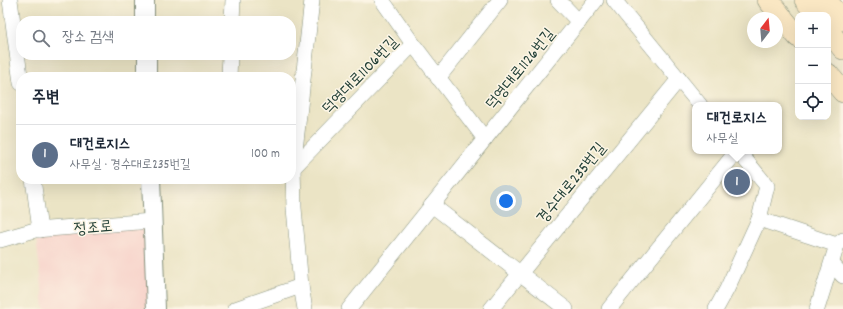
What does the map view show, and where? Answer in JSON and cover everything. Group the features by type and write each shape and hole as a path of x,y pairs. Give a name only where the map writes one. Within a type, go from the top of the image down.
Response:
{"main road":[{"path":"768,0 795,32"},
{"path":"805,0 814,12"},
{"path":"826,0 843,20"},
{"path":"831,34 843,49"},
{"path":"831,78 843,92"}],"street":[{"path":"10,0 16,45"},
{"path":"145,0 146,16"},
{"path":"232,16 233,0"},
{"name":"덕영대로1106번길","path":"296,134 312,0"},
{"name":"덕영대로1106번길","path":"296,163 413,44 382,0"},
{"path":"438,78 500,0"},
{"path":"558,0 579,22"},
{"name":"덕영대로1126번길","path":"349,309 595,0"},
{"path":"614,0 698,102"},
{"name":"덕영대로1126번길","path":"413,44 485,139"},
{"path":"18,60 20,72"},
{"path":"147,60 147,72"},
{"path":"229,72 230,60"},
{"name":"경수대로235번길","path":"491,309 679,79"},
{"path":"609,309 736,154"},
{"path":"716,309 727,289 759,219 767,186 740,154"},
{"path":"33,184 37,230"},
{"path":"150,184 156,309"},
{"name":"덕영대로1106번길","path":"293,184 301,286 305,309"},
{"path":"432,205 566,309"},
{"path":"759,219 840,243 817,309"},
{"name":"정조로","path":"0,240 37,230 152,221"},
{"path":"832,264 843,276"},
{"path":"235,309 301,286"}],"shaded area":[{"path":"152,221 153,309 44,309 35,230"}],"place":[{"name":"대건로지스","path":"737,182"}]}
